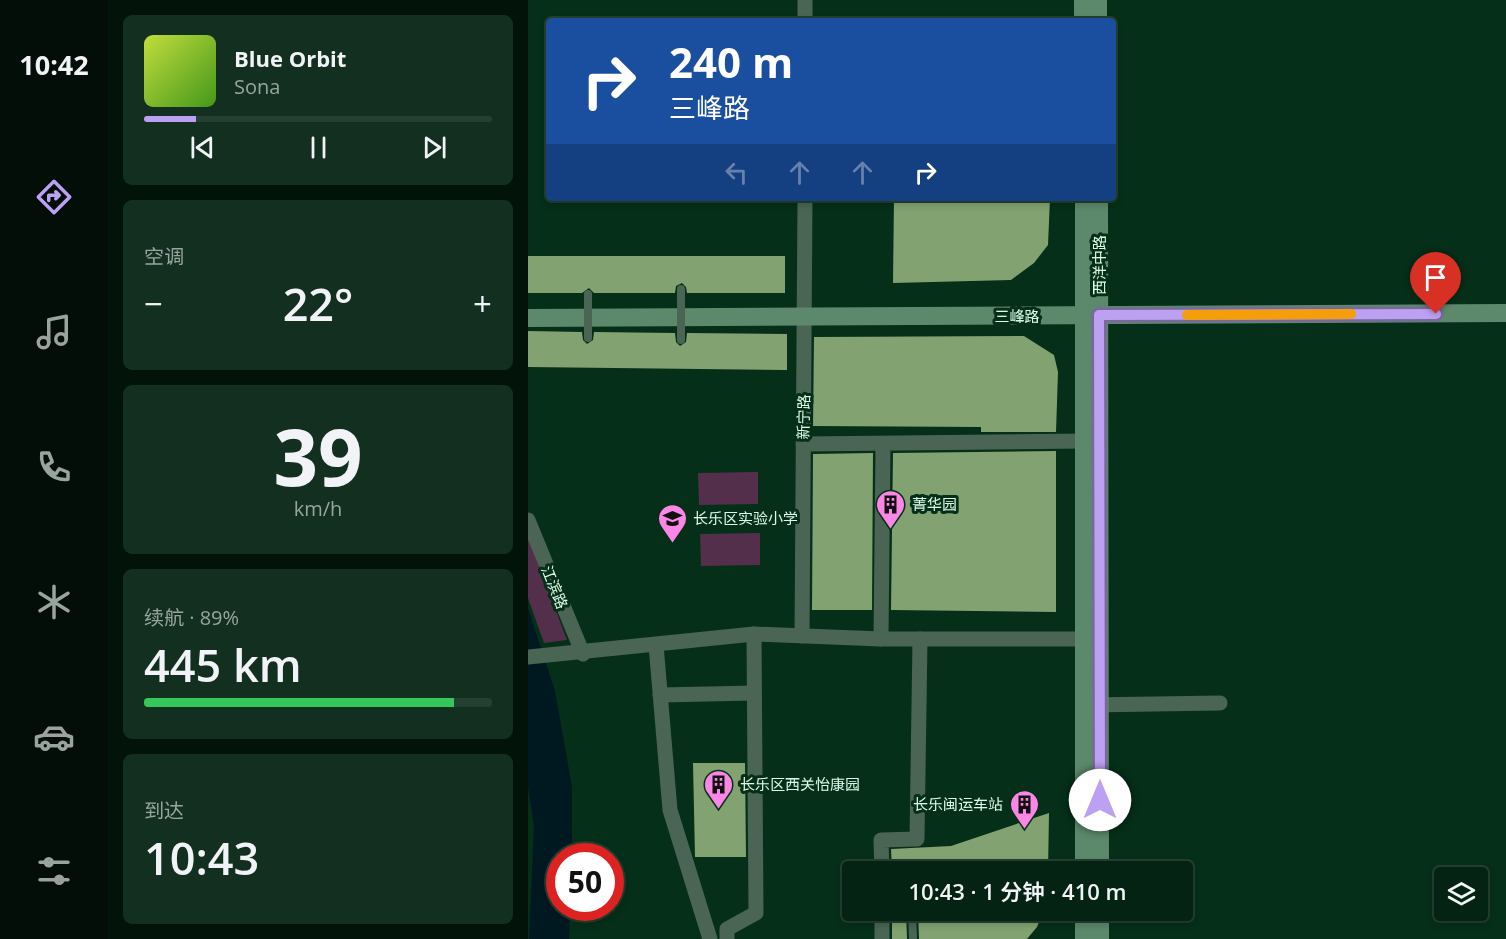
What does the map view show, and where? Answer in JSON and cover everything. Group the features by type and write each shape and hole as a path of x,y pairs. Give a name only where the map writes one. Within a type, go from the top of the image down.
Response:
{"main road":[{"path":"1083,0 1083,18"},
{"path":"1098,0 1098,18"},
{"name":"西洋中路","path":"1084,201 1092,315 1093,705 1100,861"},
{"name":"西洋中路","path":"1085,861 1093,705 1085,639 1084,441 1099,201"},
{"name":"三峰路","path":"528,318 1506,314"},
{"path":"1084,921 1084,939"},
{"path":"1100,921 1100,939"}],"street":[{"path":"805,0 805,18"},
{"name":"新宁路","path":"802,636 804,201"},
{"path":"803,444 1084,441"},
{"path":"881,639 883,444"},
{"name":"江滨路","path":"528,520 583,654"},
{"path":"528,657 583,654 754,634 881,639 1085,639"},
{"path":"727,939 727,929 756,913 754,634"},
{"path":"882,861 881,840 917,839 920,639"},
{"path":"656,645 670,810 710,939"},
{"path":"660,695 754,693"},
{"path":"1093,705 1220,704"},
{"path":"882,921 882,939"}],"lane":[{"path":"681,289 681,340"},
{"path":"588,294 588,338"},
{"path":"912,921 912,939"}],"shaded area":[{"path":"758,472 758,504 699,505 698,473"},
{"path":"760,533 760,565 701,566 700,534"},
{"path":"528,537 567,640 544,643 528,598"}],"water":[{"path":"528,608 555,691 572,787 572,843 546,843 546,921 570,921 569,939 529,939 534,826 528,788"}],"building":[{"path":"894,201 1050,201 1048,245 1034,263 1011,280 893,283"},
{"path":"528,256 785,256 785,293 687,293 682,283 676,286 675,293 594,293 589,288 582,293 528,293"},
{"path":"528,331 582,332 583,340 587,344 593,340 594,332 675,333 676,342 680,346 686,342 687,333 787,334 787,370 528,367"},
{"path":"1024,336 1054,355 1058,372 1056,432 981,432 981,427 813,426 814,337"},
{"path":"1056,451 1056,612 891,610 893,453"},
{"path":"873,453 872,610 812,610 813,454"},
{"name":"长乐区西关怡康园","path":"693,763 745,763 746,857 695,857"},
{"name":"长乐闽运车站","path":"1049,813 1048,861 892,861 891,849 951,846"},
{"path":"892,921 906,921 907,939 892,939"},
{"path":"918,921 1039,921 1027,939 919,939"}],"slow traffic":[{"path":"1187,315 1351,314"}],"place":[{"name":"菁华园","path":"891,530"},
{"name":"长乐区实验小学","path":"672,544"},
{"name":"长乐区西关怡康园","path":"719,810"},
{"name":"长乐闽运车站","path":"1024,830"}],"route":[{"path":"1100,800 1099,315 1436,314"}]}
